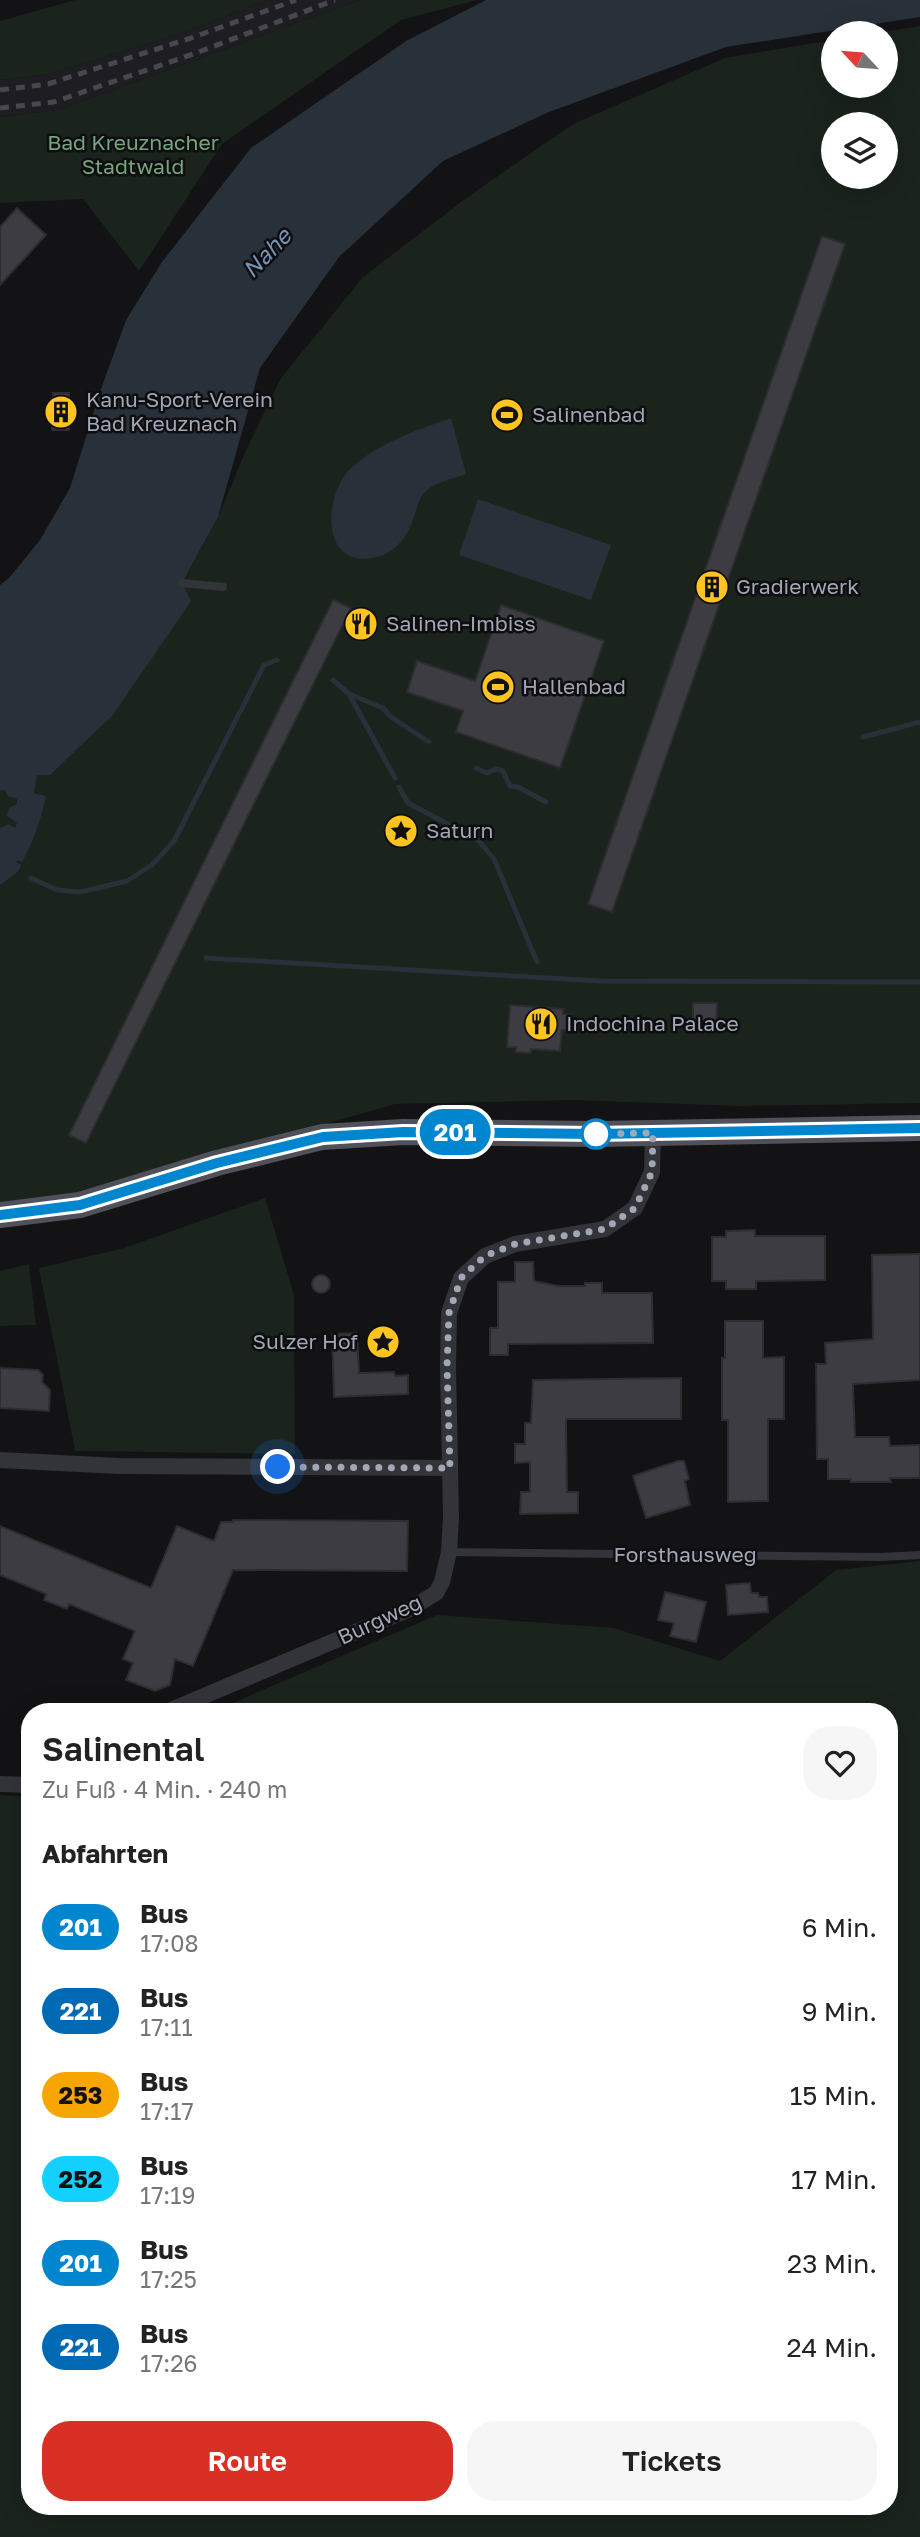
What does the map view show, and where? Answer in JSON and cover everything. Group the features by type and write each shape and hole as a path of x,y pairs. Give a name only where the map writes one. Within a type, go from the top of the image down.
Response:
{"main road":[{"path":"0,1215 80,1205 217,1163 323,1137 403,1132 653,1133 920,1128"}],"street":[{"name":"Burgweg","path":"188,1703 345,1638 428,1600 442,1582 449,1552 449,1313 461,1278 485,1256 515,1244 605,1229 635,1208 652,1172 653,1133"},
{"path":"0,1460 119,1466 450,1468"},
{"path":"0,1784 21,1784"}],"lane":[{"path":"182,583 223,587"},
{"name":"Forsthausweg","path":"449,1552 880,1557 920,1555"}],"shaded area":[{"path":"267,0 360,0 58,110 0,117 0,80 49,74 188,31"}],"green space":[{"name":"Bad Kreuznacher Stadtwald","path":"75,0 267,0 188,31 49,74 0,80 0,21"},
{"name":"Bad Kreuznacher Stadtwald","path":"360,0 477,0 401,20 222,144 139,271 83,199 0,203 0,117 58,110"},
{"path":"920,26 920,1103 740,1106 573,1100 395,1104 80,1195 0,1207 0,885 18,872 22,865 16,862 45,796 33,793 37,774 182,583 218,517 245,452 281,378 363,277 469,196 573,124 725,58 821,42 821,98 898,98 898,29"},
{"path":"5,790 17,799 18,823 15,829 3,826 0,828 0,791"},
{"path":"265,1198 294,1295 295,1454 75,1451 39,1268 124,1248"},
{"path":"29,1264 36,1325 0,1326 0,1271"},
{"path":"920,1561 920,2537 0,2537 0,1795 21,1796 21,2515 898,2515 898,1703 233,1703 437,1615 614,1628 720,1661 836,1570"}],"water":[{"name":"Nahe","path":"486,0 920,0 920,17 894,21 821,21 821,32 726,47 549,112 443,161 339,257 260,368 218,517 182,583 191,601 113,715 50,775 37,775 34,793 46,796 37,830 22,862 16,862 22,865 18,872 0,885 0,828 9,824 15,828 17,823 7,816 9,808 17,804 17,799 8,796 5,790 0,791 0,585 40,540 70,488 126,320 162,262 251,148 406,41"},
{"path":"451,418 466,474 440,483 423,494 407,533 398,545 387,553 373,558 355,558 343,551 335,540 332,510 335,494 351,468 386,444"},
{"path":"478,499 611,545 591,600 459,555"}],"building":[{"path":"17,208 46,235 0,285 0,227"},
{"name":"Gradierwerk","path":"822,236 845,244 612,912 588,904"},
{"name":"Kanu-Sport-Verein Bad Kreuznach","path":"53,393 69,393 69,430 52,430"},
{"path":"333,600 351,608 86,1143 69,1135"},
{"name":"Hallenbad","path":"501,605 604,641 560,768 456,732 463,711 407,692 417,661 475,681"},
{"path":"693,1003 717,1003 716,1029 693,1029"},
{"name":"Indochina Palace","path":"510,1005 563,1009 563,1014 572,1014 567,1030 562,1030 560,1051 531,1049 531,1053 516,1052 516,1047 507,1047"},
{"path":"755,1230 755,1236 825,1236 825,1280 756,1281 756,1289 726,1289 726,1281 712,1281 712,1237 726,1237 726,1231"},
{"path":"920,1254 920,1380 853,1384 855,1437 889,1437 890,1446 920,1445 920,1478 890,1478 891,1482 828,1479 828,1459 817,1459 816,1364 826,1364 825,1343 873,1339 872,1255"},
{"path":"515,1262 533,1262 534,1281 558,1286 602,1283 602,1293 652,1293 653,1343 508,1344 508,1355 490,1355 490,1328 498,1328 498,1282 515,1282"},
{"path":"321,1275 327,1278 330,1284 327,1290 321,1293 315,1290 312,1284 315,1278"},
{"path":"725,1321 763,1321 763,1358 784,1357 784,1419 768,1419 768,1501 728,1502 728,1420 722,1420"},
{"path":"357,1333 359,1373 394,1372 395,1376 408,1375 408,1394 334,1397 332,1334"},
{"path":"0,1368 38,1370 43,1375 42,1382 50,1390 49,1411 0,1408"},
{"path":"681,1378 681,1419 566,1419 567,1492 578,1492 578,1513 520,1514 521,1492 530,1492 530,1462 515,1463 515,1444 525,1444 525,1423 531,1423 533,1380"},
{"path":"684,1461 689,1479 685,1481 690,1505 646,1518 633,1476"},
{"path":"408,1521 407,1571 233,1570 193,1666 175,1659 170,1685 155,1691 126,1680 133,1663 123,1659 135,1631 69,1604 67,1609 44,1600 46,1594 0,1575 0,1526 151,1588 177,1526 214,1541 221,1522"},
{"path":"750,1583 751,1593 767,1597 768,1612 728,1615 726,1585"},
{"path":"665,1592 706,1602 696,1642 670,1636 674,1623 658,1620"}],"waterway":[{"path":"31,878 57,890 80,892 127,881 152,865 174,841 264,665 277,660"},
{"path":"333,680 349,694 395,778"},
{"path":"349,694 383,708 391,717 429,742"},
{"path":"863,737 920,722"},
{"path":"476,768 487,773 497,769 503,771 510,786 518,787 546,802"},
{"path":"399,787 408,803 478,840 494,859 537,962"},
{"path":"206,958 600,981 920,982"}],"railway":[{"path":"0,90 48,84 191,38 296,0"},
{"path":"0,108 54,102 196,53 335,0"}],"bus line":[{"name":"201","path":"0,1215 80,1205 217,1163 323,1137 403,1132 596,1134 920,1128"}],"place":[{"name":"Kanu-Sport-Verein Bad Kreuznach","path":"61,412"},
{"name":"Salinenbad","path":"507,415"},
{"name":"Gradierwerk","path":"712,587"},
{"name":"Salinen-Imbiss","path":"361,624"},
{"name":"Hallenbad","path":"498,687"},
{"name":"Saturn","path":"401,831"},
{"name":"Indochina Palace","path":"541,1024"},
{"name":"Sulzer Hof","path":"383,1342"}],"route":[{"path":"278,1467 450,1468 447,1366 449,1313 461,1278 485,1256 515,1244 605,1229 635,1208 652,1172 653,1133 596,1134"}]}
